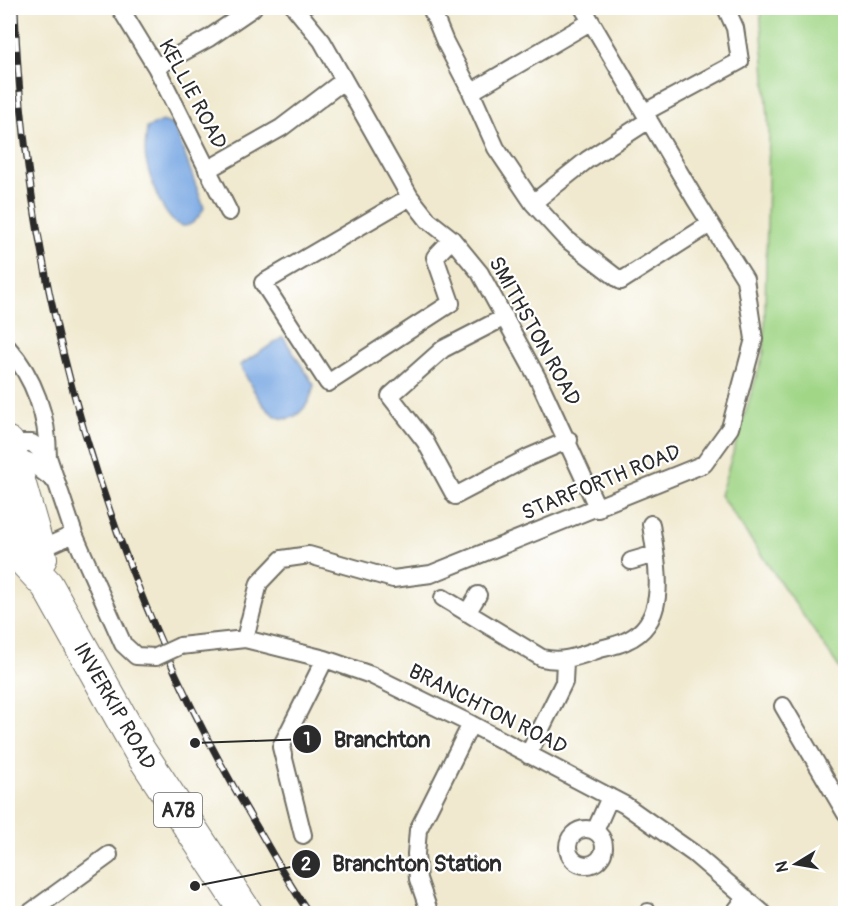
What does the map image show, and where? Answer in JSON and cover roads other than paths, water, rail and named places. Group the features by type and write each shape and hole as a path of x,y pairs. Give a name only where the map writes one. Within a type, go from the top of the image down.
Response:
{"highway":[{"name":"INVERKIP ROAD","path":"9,449 22,499 39,549 47,585"},
{"name":"INVERKIP ROAD","path":"8,525 20,556 47,585 139,750 246,914"}],"street":[{"name":"KELLIE ROAD","path":"120,8 156,67 229,212"},
{"path":"156,67 209,38 253,8"},
{"name":"SMITHSTON ROAD","path":"295,8 322,41 410,197 428,220 452,239 480,273 569,440 598,509"},
{"path":"431,8 496,147 532,203 565,238 621,281 710,224"},
{"path":"532,203 647,116 740,61 735,28 726,8"},
{"path":"471,92 585,11"},
{"name":"STARFORTH ROAD","path":"245,639 259,583 282,559 309,555 393,579 431,573 598,509 704,464 730,428 754,339 746,279 710,224 585,11"},
{"name":"KELLIE ROAD","path":"207,170 280,128 343,81"},
{"path":"410,197 262,283 328,383 451,303 435,257 452,239"},
{"path":"505,317 443,349 390,396 425,441 455,496 529,457 569,440"},
{"path":"8,348 26,368 39,403 54,480 74,534 39,549"},
{"path":"9,449 21,443 32,443 48,457"},
{"path":"9,449 54,480"},
{"path":"443,598 542,658 564,661 628,640 650,620 659,583 651,524"},
{"name":"BRANCHTON ROAD","path":"74,534 123,644 136,656 156,657 180,646 245,639 325,659 370,675 471,724 610,797 693,853 764,914"},
{"path":"631,561 655,554"},
{"path":"467,613 478,595"},
{"path":"303,835 280,747 325,659"},
{"path":"528,754 564,682 564,661"},
{"path":"783,706 846,814"},
{"path":"430,914 418,879 416,854 418,830 471,724"},
{"path":"595,831 610,797"},
{"path":"28,914 109,855"},
{"path":"733,914 746,898"}],"water":[{"path":"162,121 174,125 204,208 194,222 184,226 175,222 166,213 153,185 146,160 147,128"},
{"path":"283,337 314,385 303,410 286,419 277,417 269,411 255,393 240,365"}],"railway":[{"path":"15,8 22,114 36,221 57,327 85,432 119,535 159,636 205,734 276,860 310,914"}],"place":[{"name":"Branchton","path":"195,743"},
{"name":"Branchton Station","path":"195,886"}]}
